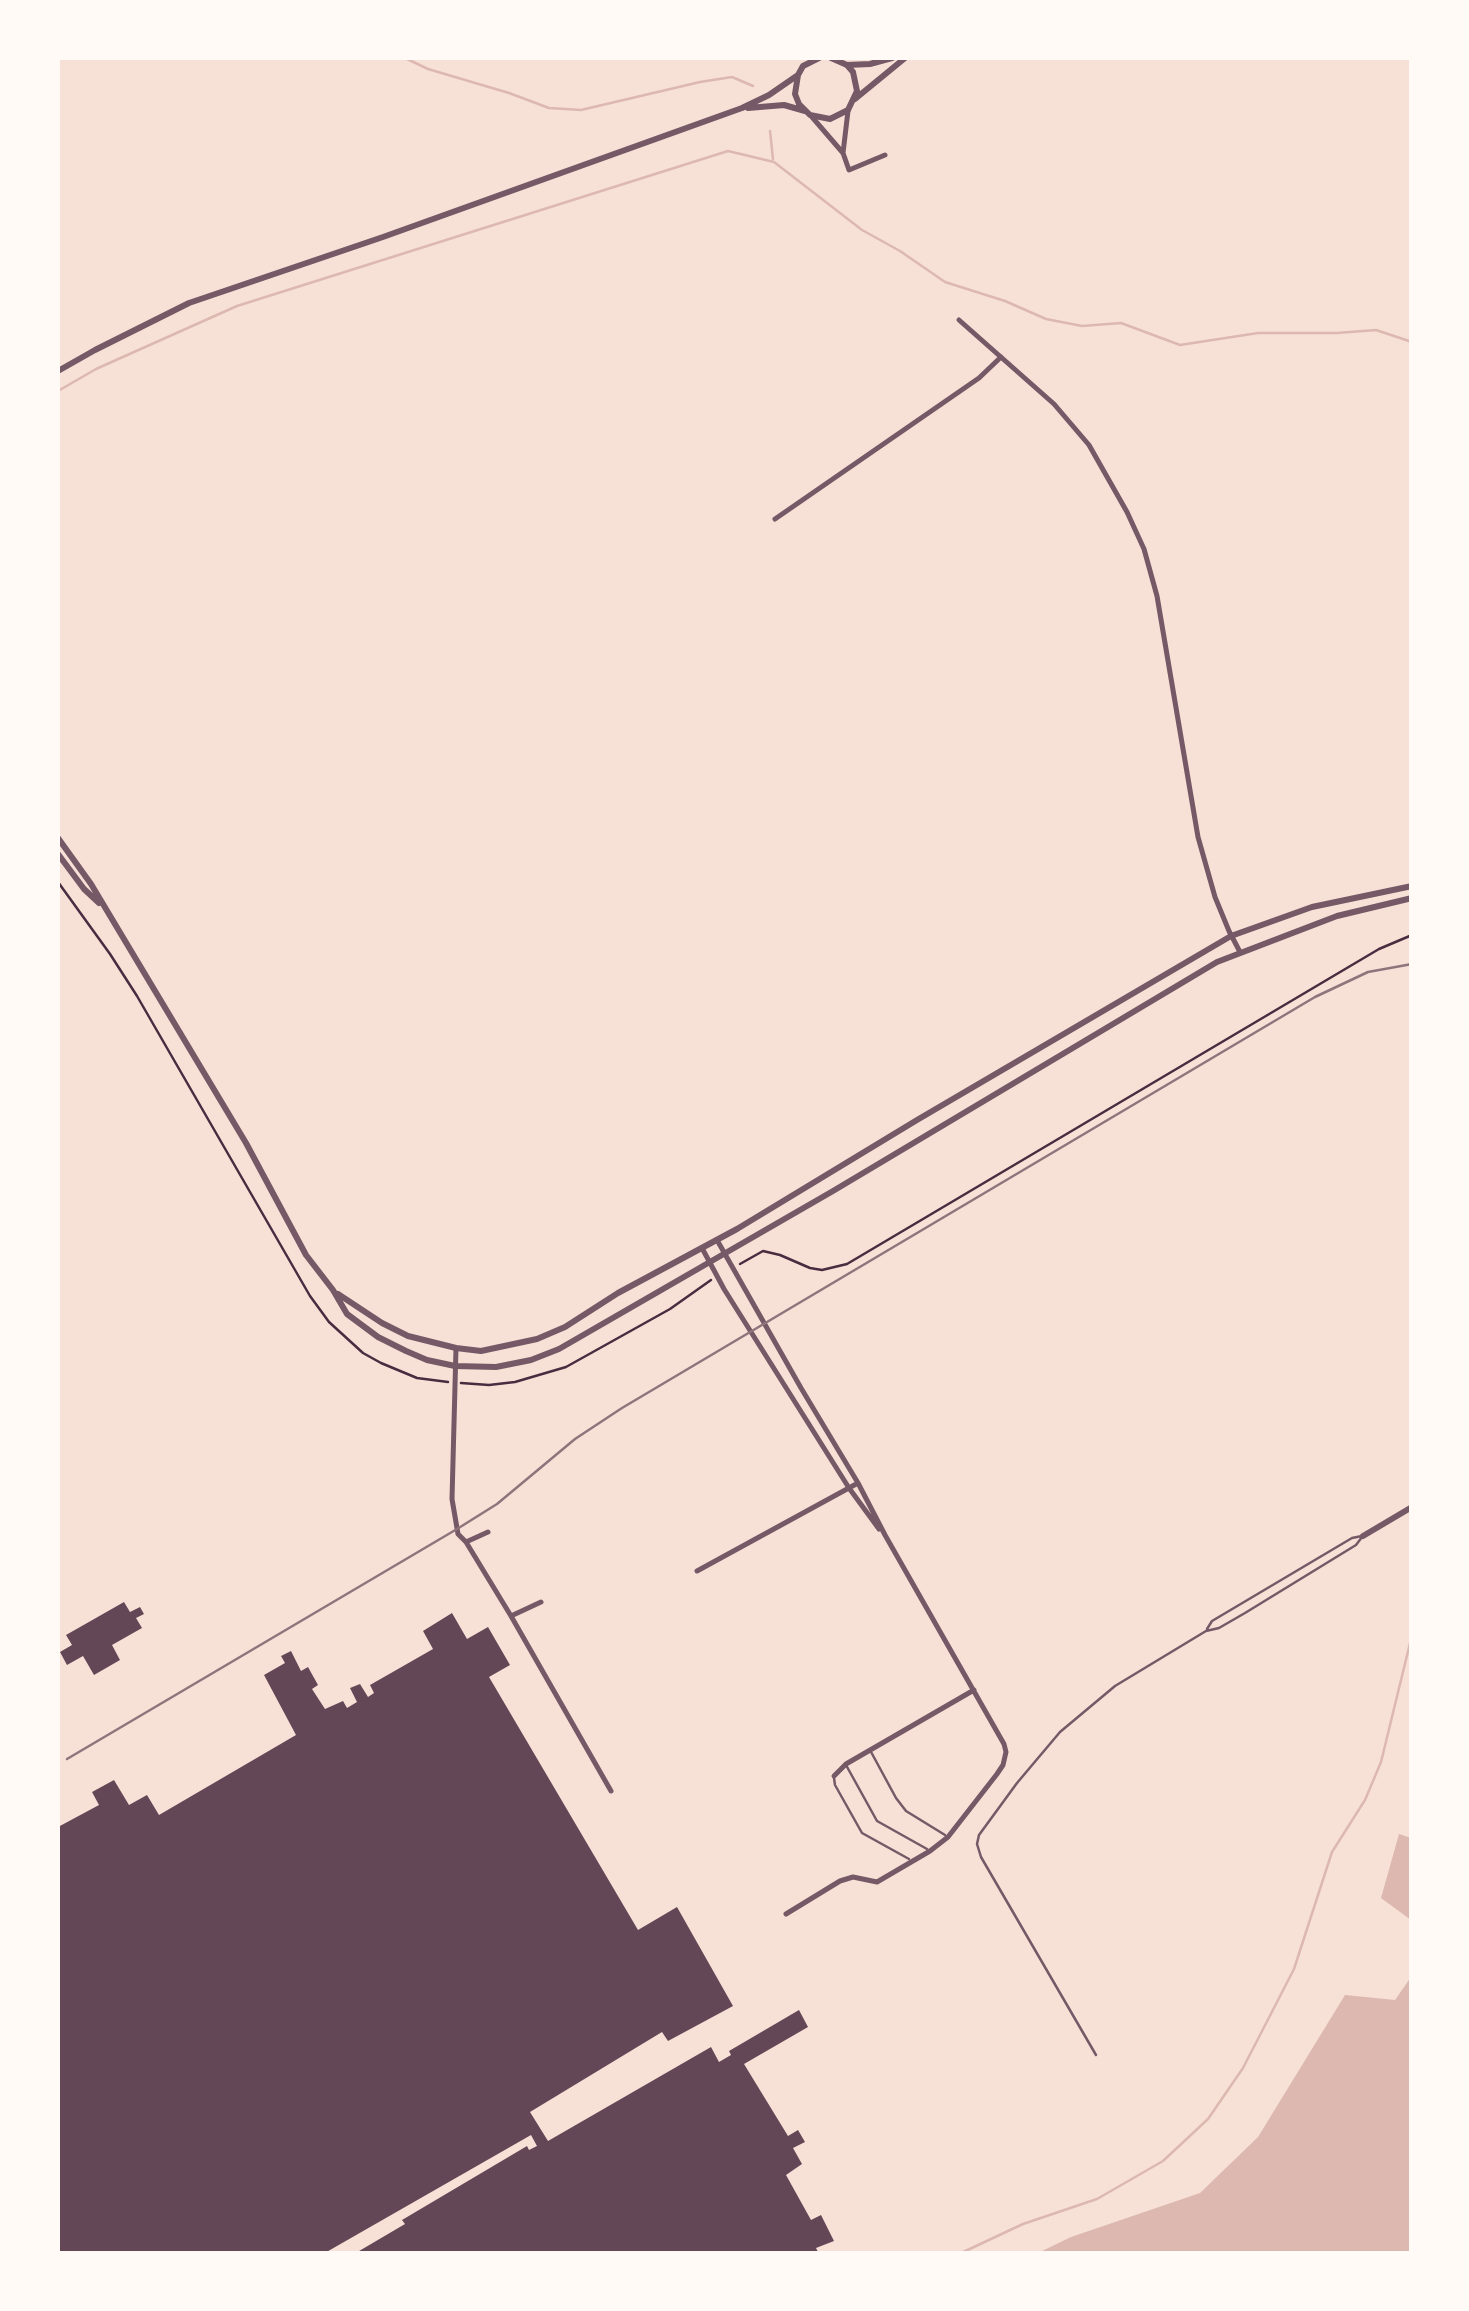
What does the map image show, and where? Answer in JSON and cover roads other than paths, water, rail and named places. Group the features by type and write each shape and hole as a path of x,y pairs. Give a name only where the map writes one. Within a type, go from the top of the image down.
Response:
{"street":[{"path":"800,58 803,66"},
{"path":"58,368 189,303 384,238 742,108 819,58"},
{"path":"835,58 847,65 856,82 854,100"},
{"path":"847,65 892,58"},
{"path":"843,152 848,110 854,100 905,58"},
{"path":"798,74 795,94 843,152 849,170 884,154"},
{"path":"742,108 784,105 830,119 848,110"},
{"path":"959,320 1054,404 1089,446 1116,489 1144,549 1157,596 1198,836 1215,896 1240,952"},
{"path":"775,519 979,378 1001,357"},
{"path":"58,838 92,884 246,1143 306,1255 347,1314 378,1337 426,1360 454,1366 496,1367 531,1360 558,1349 1217,962 1337,916 1412,898"},
{"path":"58,854 84,889 104,907"},
{"path":"333,1290 408,1336 456,1348 504,1348 537,1339 717,1240 1231,936 1312,908 1412,886"},
{"path":"717,1240 974,1690 1004,1744 1006,1756 997,1774 948,1836 930,1851 877,1882 853,1877 840,1882 786,1914"},
{"path":"702,1248 849,1488 885,1535"},
{"path":"456,1348 452,1499 458,1534 511,1616 612,1791"},
{"path":"697,1571 858,1483"},
{"path":"1363,1536 1412,1506"},
{"path":"466,1542 488,1532"},
{"path":"511,1616 541,1602"},
{"path":"834,1776 870,1749 974,1690"}],"lane":[{"path":"1206,1631 1212,1621 1352,1538 1363,1536"},
{"path":"1096,2055 981,1857 979,1835 1060,1732 1115,1686 1206,1631 1219,1628 1259,1605 1356,1545 1363,1536"},
{"path":"870,1749 906,1811 948,1836"},
{"path":"846,1764 877,1821 930,1851"},
{"path":"834,1776 835,1785 862,1833 912,1862"}],"waterway":[{"path":"405,58 549,108 581,110 732,77 753,86"},
{"path":"770,131 773,159"},
{"path":"58,391 96,369 237,306 728,151 774,162 862,230 945,282 1046,319 1082,326 1121,323 1180,345 1258,333 1376,330 1412,342"},
{"path":"959,2254 1023,2224 1097,2199 1163,2161 1208,2119 1243,2068 1294,1969 1332,1852 1365,1800 1381,1762 1412,1635"}],"railway":[{"path":"67,1759 497,1504 575,1439 622,1408 1315,997 1368,972 1412,964"}]}
